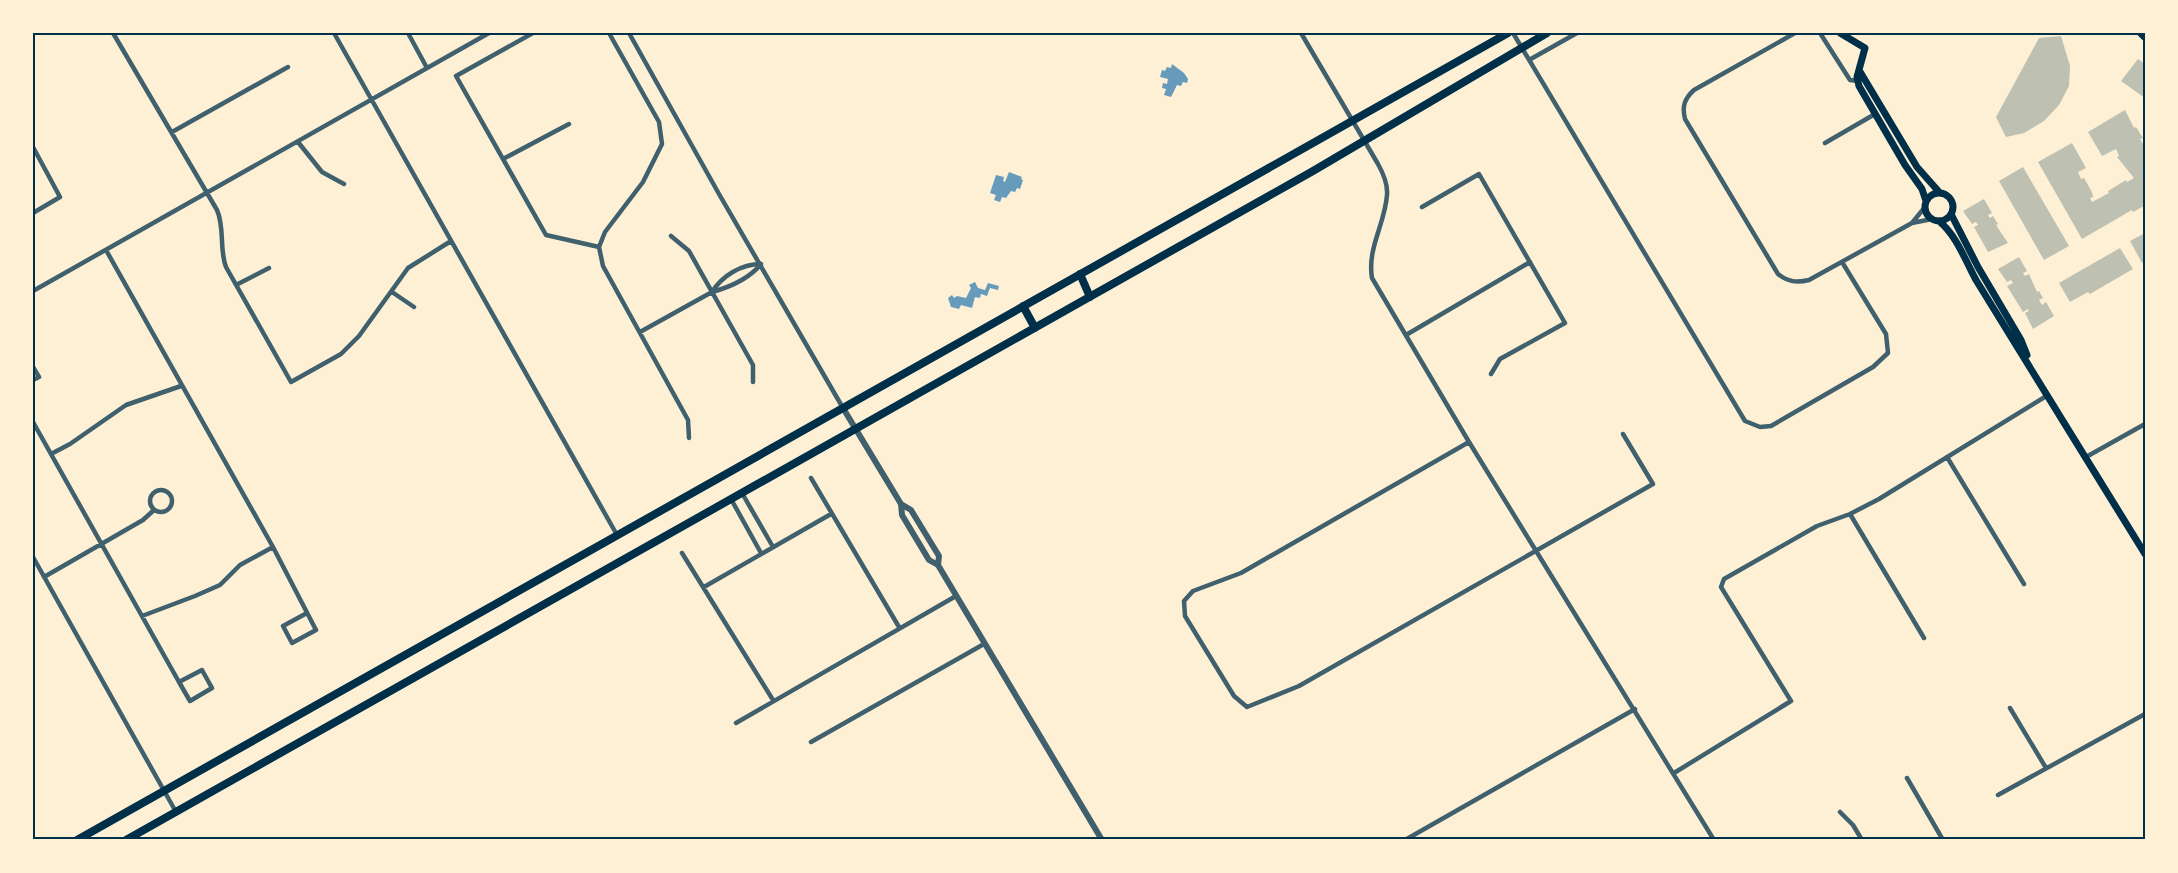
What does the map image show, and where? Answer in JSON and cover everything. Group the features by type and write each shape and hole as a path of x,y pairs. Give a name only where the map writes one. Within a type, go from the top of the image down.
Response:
{"main road":[{"path":"77,840 1508,33"},
{"path":"126,840 1090,297 1547,33"},
{"path":"1840,33 1865,48 1858,70 1858,81 1864,97 1922,189 1926,213 1945,226 1959,246 1976,280 2145,554"},
{"path":"2141,33 2145,37"},
{"path":"1858,70 1923,176 1940,193 1945,194 1951,200 1953,205 1951,214 1944,220 1935,220"},
{"path":"1907,168 1915,163"},
{"path":"1925,204 1932,195 1940,193"},
{"path":"1951,214 1978,267 2021,340 2031,366"},
{"path":"1080,274 1090,297"},
{"path":"1023,306 1035,328"}],"street":[{"path":"113,33 222,221 223,259 291,382 340,354 359,336 408,268 451,241"},
{"path":"334,33 617,535"},
{"path":"408,33 427,68"},
{"path":"33,291 489,33"},
{"path":"533,33 456,76 546,235 599,247"},
{"path":"609,33 659,122 662,144 643,182 605,232 599,247 603,266 688,420 689,438"},
{"path":"629,33 843,408 901,504 902,515 929,560 938,565 1102,840"},
{"path":"1301,33 1382,171 1388,195 1370,261 1372,278 1536,552 1714,840"},
{"path":"1513,33 1745,421 1760,427 1771,426 1873,367 1888,353 1886,334 1842,262"},
{"path":"1529,60 1576,33"},
{"path":"1795,33 1694,90 1684,103 1683,110 1685,119 1778,274 1785,280 1794,282 1809,280 1912,223 1935,220"},
{"path":"1820,33 1850,80 1858,81"},
{"path":"172,132 288,67"},
{"path":"1825,143 1875,114"},
{"path":"503,159 568,124"},
{"path":"298,142 322,172 344,184"},
{"path":"33,147 60,197 33,213"},
{"path":"1422,207 1479,174 1565,323 1500,359 1491,374"},
{"path":"1912,223 1925,204"},
{"path":"671,236 689,250 753,365 753,382"},
{"path":"106,250 273,547 307,612 316,630 292,643 283,626 307,612"},
{"path":"1406,335 1530,262"},
{"path":"712,292 719,281 728,275 749,264 761,264"},
{"path":"640,332 712,292 754,273 761,264"},
{"path":"236,285 269,268"},
{"path":"392,292 414,307"},
{"path":"33,367 39,377 33,380"},
{"path":"51,454 70,444 126,405 181,386"},
{"path":"1674,773 1791,701 1721,587 1724,579 1816,526 1850,514 1880,499 2048,395"},
{"path":"33,422 100,544 142,616 179,682 190,701 212,688 202,670 179,682"},
{"path":"2086,457 2145,424"},
{"path":"1470,442 1240,573 1193,591 1184,601 1185,616 1234,696 1247,707 1299,686 1653,484 1623,434"},
{"path":"1947,457 2024,584"},
{"path":"811,478 898,627"},
{"path":"156,490 167,491 172,501 170,507 161,512 154,510 150,504 150,496 156,490"},
{"path":"742,493 773,547"},
{"path":"731,499 761,553"},
{"path":"901,504 910,510 939,556 938,565"},
{"path":"44,577 143,520 154,510"},
{"path":"704,586 831,514"},
{"path":"1850,514 1924,638"},
{"path":"142,616 195,597 220,585 240,565 273,547"},
{"path":"682,553 773,700"},
{"path":"33,557 176,812"},
{"path":"736,723 898,627 956,596"},
{"path":"811,742 984,644"},
{"path":"2010,708 2046,768"},
{"path":"1405,840 1635,709"},
{"path":"1998,795 2145,714"},
{"path":"1907,778 1942,840"},
{"path":"1840,812 1853,825 1862,840"}],"water":[{"path":"1172,64 1188,79 1187,83 1177,85 1171,97 1164,95 1166,89 1162,88 1163,83 1167,84 1168,79 1160,77 1162,70 1165,71 1167,67 1171,68"},
{"path":"1009,172 1022,177 1020,189 1017,188 1015,192 1011,191 1006,198 1002,197 1000,202 994,200 996,195 990,193 996,175 1004,177 1005,182"},
{"path":"975,282 978,288 985,290 988,283 999,286 998,290 990,288 987,296 981,294 980,298 975,297 972,308 961,305 959,309 951,307 948,298 952,295 954,298 957,296 966,298 971,288 969,285"}],"building":[{"path":"2061,36 2070,66 2069,86 2059,105 2044,121 2024,133 2006,137 1996,117 2039,38"},
{"path":"2138,59 2145,64 2145,98 2121,81"},
{"path":"2125,110 2134,128 2136,127 2143,138 2140,139 2145,147 2144,206 2133,212 2132,210 2082,239 2038,162 2072,143 2086,168 2078,172 2092,192 2093,197 2090,198 2092,202 2109,193 2108,191 2126,180 2127,182 2134,178 2117,157 2119,156 2116,149 2102,156 2088,132"},
{"path":"2023,167 2069,246 2044,260 1999,181"},
{"path":"1984,199 1992,213 1988,215 1990,218 1993,216 2008,243 1988,252 1974,227 1978,225 1976,222 1972,224 1963,211"},
{"path":"2145,233 2145,261 2142,263 2130,241"},
{"path":"2120,248 2133,269 2090,294 2088,292 2070,302 2059,283"},
{"path":"2019,257 2027,271 2023,273 2025,276 2029,274 2037,292 2039,291 2043,298 2039,300 2042,305 2046,302 2054,316 2033,329 2025,313 2029,311 2028,309 2023,312 2007,286 2013,283 2011,280 2007,282 1998,269"}]}
